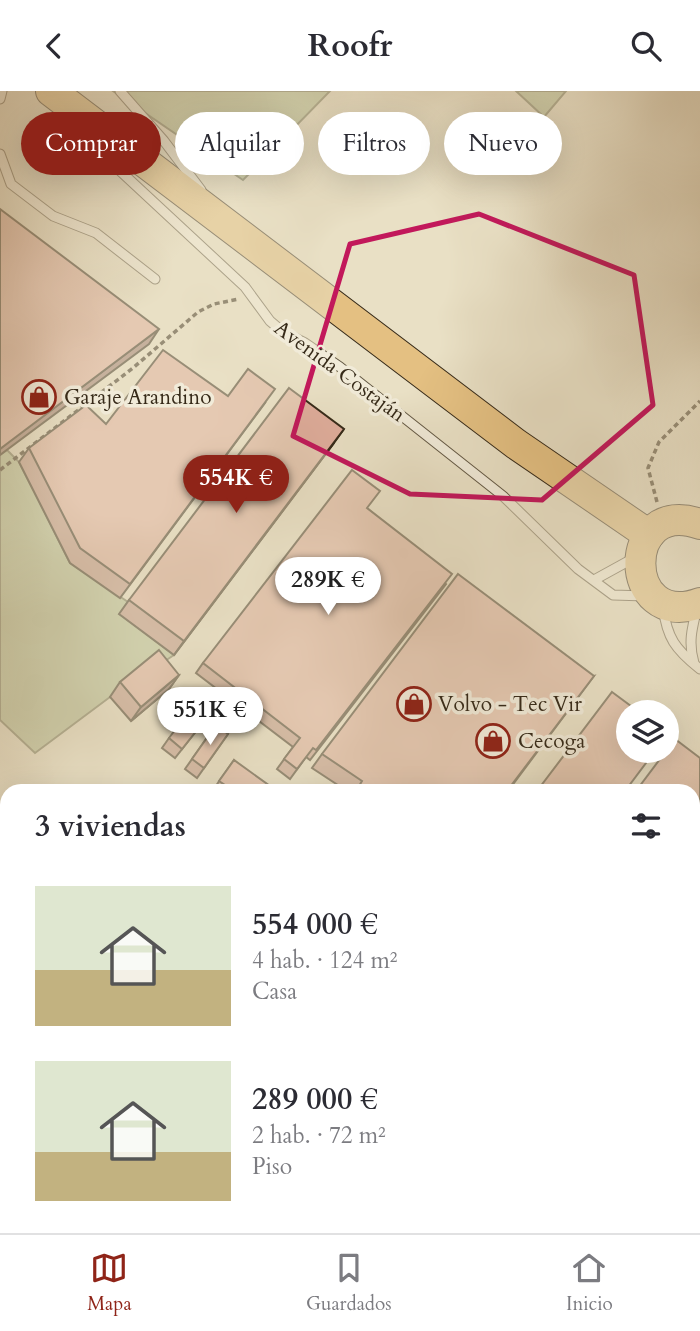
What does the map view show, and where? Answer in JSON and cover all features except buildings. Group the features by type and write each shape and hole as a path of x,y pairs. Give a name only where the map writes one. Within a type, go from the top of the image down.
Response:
{"highway":[{"path":"51,91 516,444 650,538"},
{"path":"699,603 685,607 657,599 644,585 639,571 650,538 683,520 700,524"}],"lane":[{"path":"0,99 2,91"},
{"name":"Avenida Costaján","path":"39,91 69,124 245,287 270,321 283,332 305,343 340,367 467,467 503,496 578,569 613,595 657,599"},
{"path":"120,91 164,141 223,220"},
{"path":"0,154 11,184 53,216 96,233 155,279"},
{"path":"594,580 650,538"},
{"path":"657,599 667,633 697,666"},
{"path":"697,666 690,651 690,637 699,603"}],"path":[{"path":"0,470 133,368 198,312 214,304 251,296"},
{"path":"650,538 648,468 659,442 700,401"}],"highlighted area":[{"path":"479,214 634,275 653,405 542,500 410,494 293,436 350,244"}],"green space":[{"path":"113,91 330,91 304,118 304,112 175,112 175,133 161,124 161,112 144,112"},
{"path":"516,91 566,91 548,112 539,112"},
{"path":"7,450 19,462 70,563 128,602 120,614 174,655 110,697 35,753 0,720 0,455"}],"place":[{"name":"Garaje Arandino","path":"39,397"},
{"name":"Volvo - Tec Vir","path":"414,704"},
{"name":"Cecoga","path":"493,741"}]}
